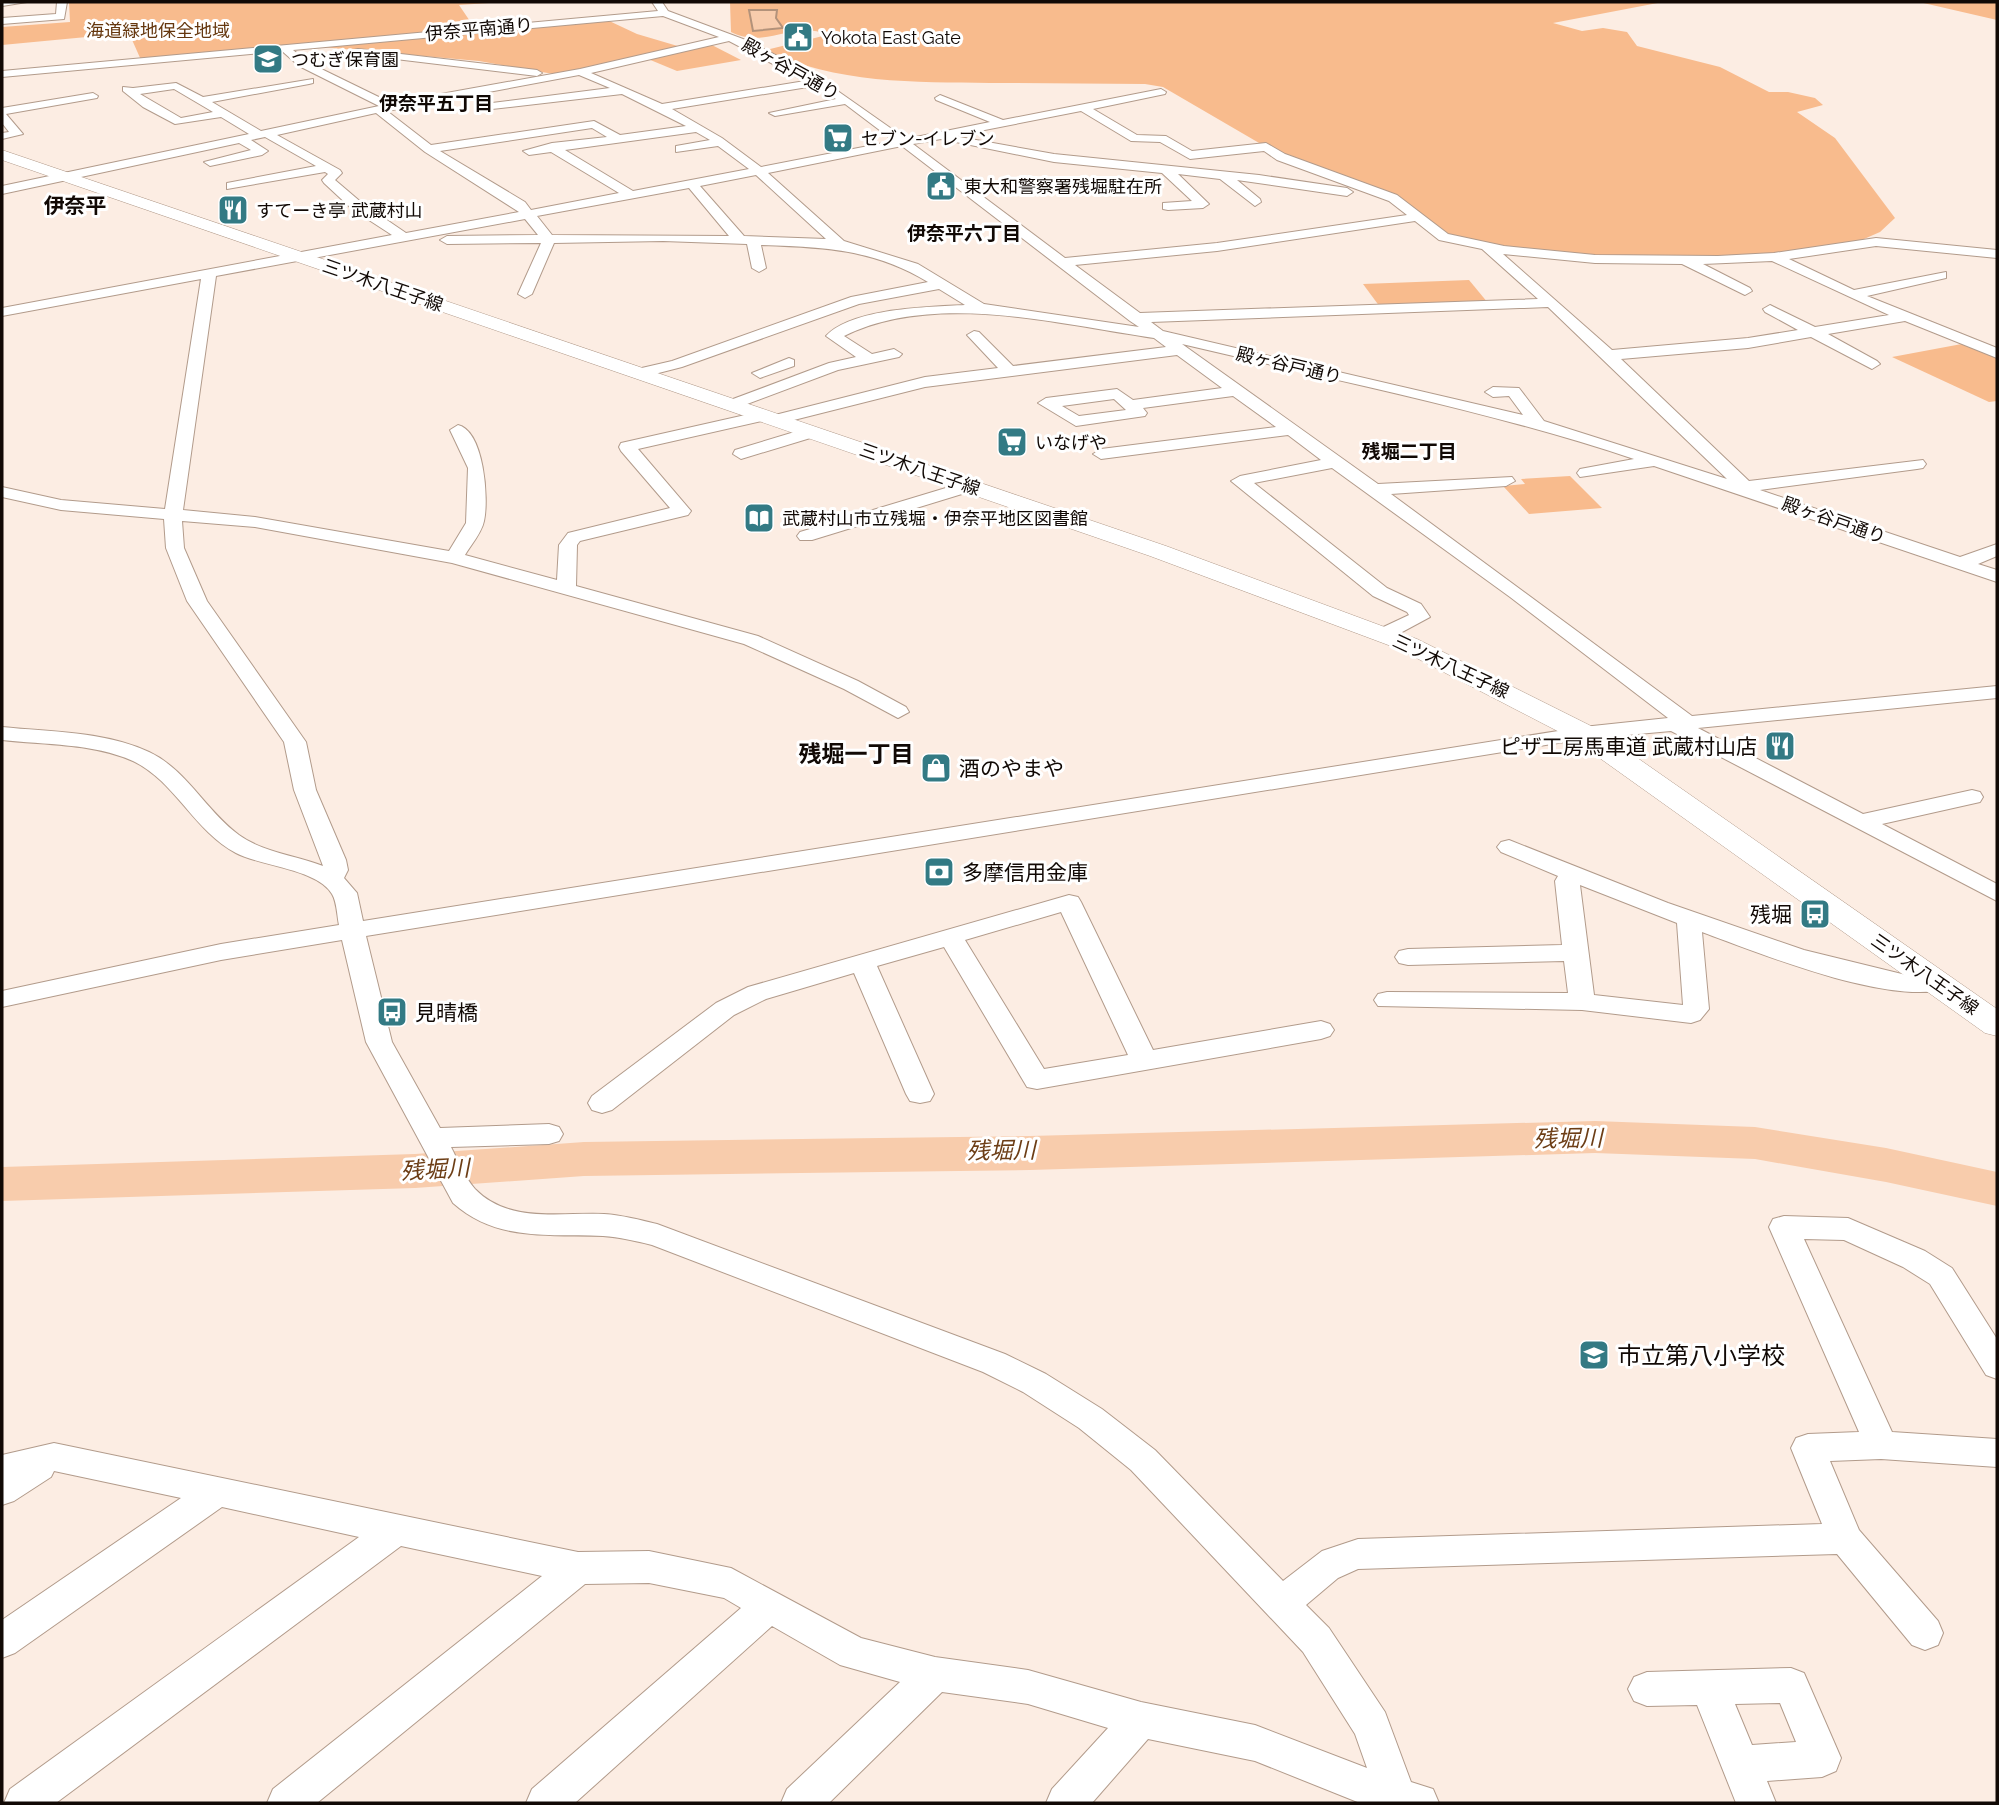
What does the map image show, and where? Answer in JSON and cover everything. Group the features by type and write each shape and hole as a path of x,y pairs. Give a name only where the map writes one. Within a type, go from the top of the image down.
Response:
{"main road":[{"name":"三ツ木八王子線","path":"2,155 1158,551 1384,635 1464,670 1583,733 1997,1025"}],"street":[{"path":"2,2 22,2"},
{"path":"2,21 61,17 62,2"},
{"name":"伊奈平南通り","path":"2,74 284,48 661,7"},
{"name":"殿ヶ谷戸通り","path":"661,7 732,37 847,100 1158,334 1538,425 1747,489 1997,576"},
{"path":"2,190 262,133 580,72 732,37"},
{"path":"300,46 436,59 559,76"},
{"path":"284,48 303,64 385,108 389,124 520,205 524,214 549,239"},
{"path":"70,67 82,82"},
{"path":"40,71 43,87"},
{"path":"580,72 625,90 720,142 759,171 839,244 913,267 980,308"},
{"path":"660,108 818,82"},
{"path":"200,100 291,84 309,88"},
{"path":"221,114 179,122 129,91 176,86 221,114 282,142 336,173 328,180 357,206 404,237"},
{"path":"554,100 625,90"},
{"path":"2,312 759,171 1161,92"},
{"path":"2,136 17,134 2,113 93,96"},
{"path":"492,106 549,97 563,106 511,113"},
{"path":"940,98 1002,123"},
{"path":"775,113 847,100"},
{"path":"1082,107 1135,139 1162,138 1190,155 1266,147 1280,157 1393,198 1444,237 1488,248 1595,259 1684,260 1774,257 1876,242 1997,254"},
{"path":"429,149 594,124 618,139"},
{"path":"514,147 522,152 698,128"},
{"path":"282,142 320,136"},
{"path":"937,136 1054,158 1393,198"},
{"path":"200,164 262,151 239,138"},
{"path":"680,149 720,142"},
{"path":"552,148 629,194"},
{"path":"145,158 174,169"},
{"path":"231,186 327,168"},
{"path":"1166,170 1203,204 1168,206"},
{"path":"1224,176 1255,202"},
{"path":"691,183 747,241 759,268"},
{"path":"1062,262 1217,247 1417,216"},
{"path":"383,241 663,237 747,241 812,248 839,244"},
{"path":"525,294 549,239"},
{"path":"1488,248 1609,355 1747,489 1917,464"},
{"path":"1774,257 1852,295 1997,353"},
{"path":"1684,260 1745,291"},
{"path":"209,274 173,516 175,548 197,601 295,743 305,790 334,860 336,870 331,879"},
{"path":"1852,295 1941,275"},
{"path":"639,373 677,364 856,300 942,284"},
{"path":"1135,318 1552,303"},
{"path":"869,359 834,336 859,323 898,315 980,308 1158,334 1517,593 1681,723 1997,894"},
{"path":"1770,309 1872,364"},
{"path":"1609,355 1748,343 1904,317"},
{"path":"974,335 1011,373"},
{"path":"566,587 568,545 574,537 682,511 627,447 925,382 1011,373 1053,361 1180,349"},
{"path":"732,405 834,366 894,354"},
{"path":"789,363 766,371 798,380"},
{"path":"1130,405 1239,390"},
{"path":"1493,392 1513,391 1538,425"},
{"path":"454,558 475,523 477,468 458,430"},
{"path":"1101,454 1292,430"},
{"path":"741,454 811,432"},
{"path":"1586,473 1659,461"},
{"path":"1335,462 1240,481 1380,592 1415,608 1420,617 1384,635"},
{"path":"1373,490 1506,481"},
{"path":"806,536 969,486"},
{"path":"2,492 61,505 255,522 454,558 751,640 850,685 898,712"},
{"path":"1960,564 1997,550"},
{"path":"2,999 152,965 354,931 1427,761 1583,733 1997,692"},
{"path":"2,734 92,744 141,758 159,767 222,835 246,849 295,863 331,879 345,893 365,993 379,1042 463,1195 492,1215 528,1225 605,1225 657,1235 994,1363 1032,1380 1073,1405 1143,1460 1316,1640 1343,1677 1371,1725 1405,1802"},
{"path":"1860,822 1972,797"},
{"path":"1510,847 1571,875 1853,972 1911,986 1938,983"},
{"path":"1571,875 1567,881 1582,1002"},
{"path":"603,1103 742,1000 1069,902 1144,1059"},
{"path":"1387,1000 1582,1002 1690,1014 1696,1009 1689,924 1694,919"},
{"path":"950,936 1037,1080 1144,1059 1321,1030"},
{"path":"1408,957 1577,953"},
{"path":"862,962 920,1094"},
{"path":"434,1140 549,1134"},
{"path":"1881,1446 1784,1227 1848,1229 1914,1259 1941,1276 1997,1366"},
{"path":"1925,1633 1845,1539 1808,1448 1881,1446 1997,1453"},
{"path":"2,1469 54,1457 578,1568 649,1567 731,1584 853,1653 936,1674 1028,1687 1141,1720 1255,1743 1405,1802"},
{"path":"2,1491 54,1457"},
{"path":"2,1641 217,1492"},
{"path":"24,1803 395,1530"},
{"path":"1282,1603 1323,1566 1337,1558 1358,1554 1845,1539"},
{"path":"287,1803 578,1568"},
{"path":"547,1803 768,1607"},
{"path":"801,1803 936,1674"},
{"path":"1647,1689 1791,1685 1822,1758 1741,1765"},
{"path":"1709,1687 1756,1803"},
{"path":"1066,1803 1141,1720"}],"green space":[{"name":"海道緑地保全地域","path":"69,2 504,2 459,5 476,30 605,19 637,34 681,47 559,75 479,61 299,45 141,60 129,33 2,45 2,27 70,22"},
{"path":"730,2 1663,2 1553,23 1582,31 1603,28 1627,32 1637,46 1720,67 1769,92 1788,92 1815,98 1823,105 1797,112 1835,138 1895,218 1880,232 1848,246 1700,260 1530,253 1441,235 1393,198 1266,147 1163,87 1145,84 905,81 847,75 792,61 766,50 827,35 803,30 756,38 731,32"},
{"path":"1919,2 1997,2 1997,20"},
{"path":"708,43 741,60 677,71 648,59"},
{"path":"1469,280 1488,303 1380,307 1363,284"},
{"path":"1967,343 1997,356 1997,401 1989,402 1892,357"},
{"path":"1570,476 1602,508 1529,514 1503,486 1525,484 1521,479"}],"shaded area":[{"path":"749,10 777,10 776,18 783,28 753,31"}],"waterway":[{"name":"残堀川","path":"2,1184 415,1171 584,1159 1030,1153 1595,1137 1755,1143 1886,1165 1997,1189"}],"place":[{"name":"Yokota East Gate","path":"798,37"},
{"name":"つむぎ保育園","path":"268,59"},
{"name":"セブン-イレブン","path":"838,138"},
{"name":"東大和警察署残堀駐在所","path":"941,186"},
{"name":"すてーき亭 武蔵村山","path":"233,210"},
{"name":"いなげや","path":"1012,442"},
{"name":"武蔵村山市立残堀・伊奈平地区図書館","path":"759,518"},
{"name":"ピザ工房馬車道 武蔵村山店","path":"1780,746"},
{"name":"酒のやまや","path":"936,768"},
{"name":"多摩信用金庫","path":"939,872"},
{"name":"残堀","path":"1815,914"},
{"name":"見晴橋","path":"392,1012"},
{"name":"市立第八小学校","path":"1594,1355"}],"district":[{"name":"伊奈平五丁目","path":"436,103"},
{"name":"伊奈平","path":"75,205"},
{"name":"伊奈平六丁目","path":"964,233"},
{"name":"残堀二丁目","path":"1409,451"},
{"name":"残堀一丁目","path":"856,753"}]}
